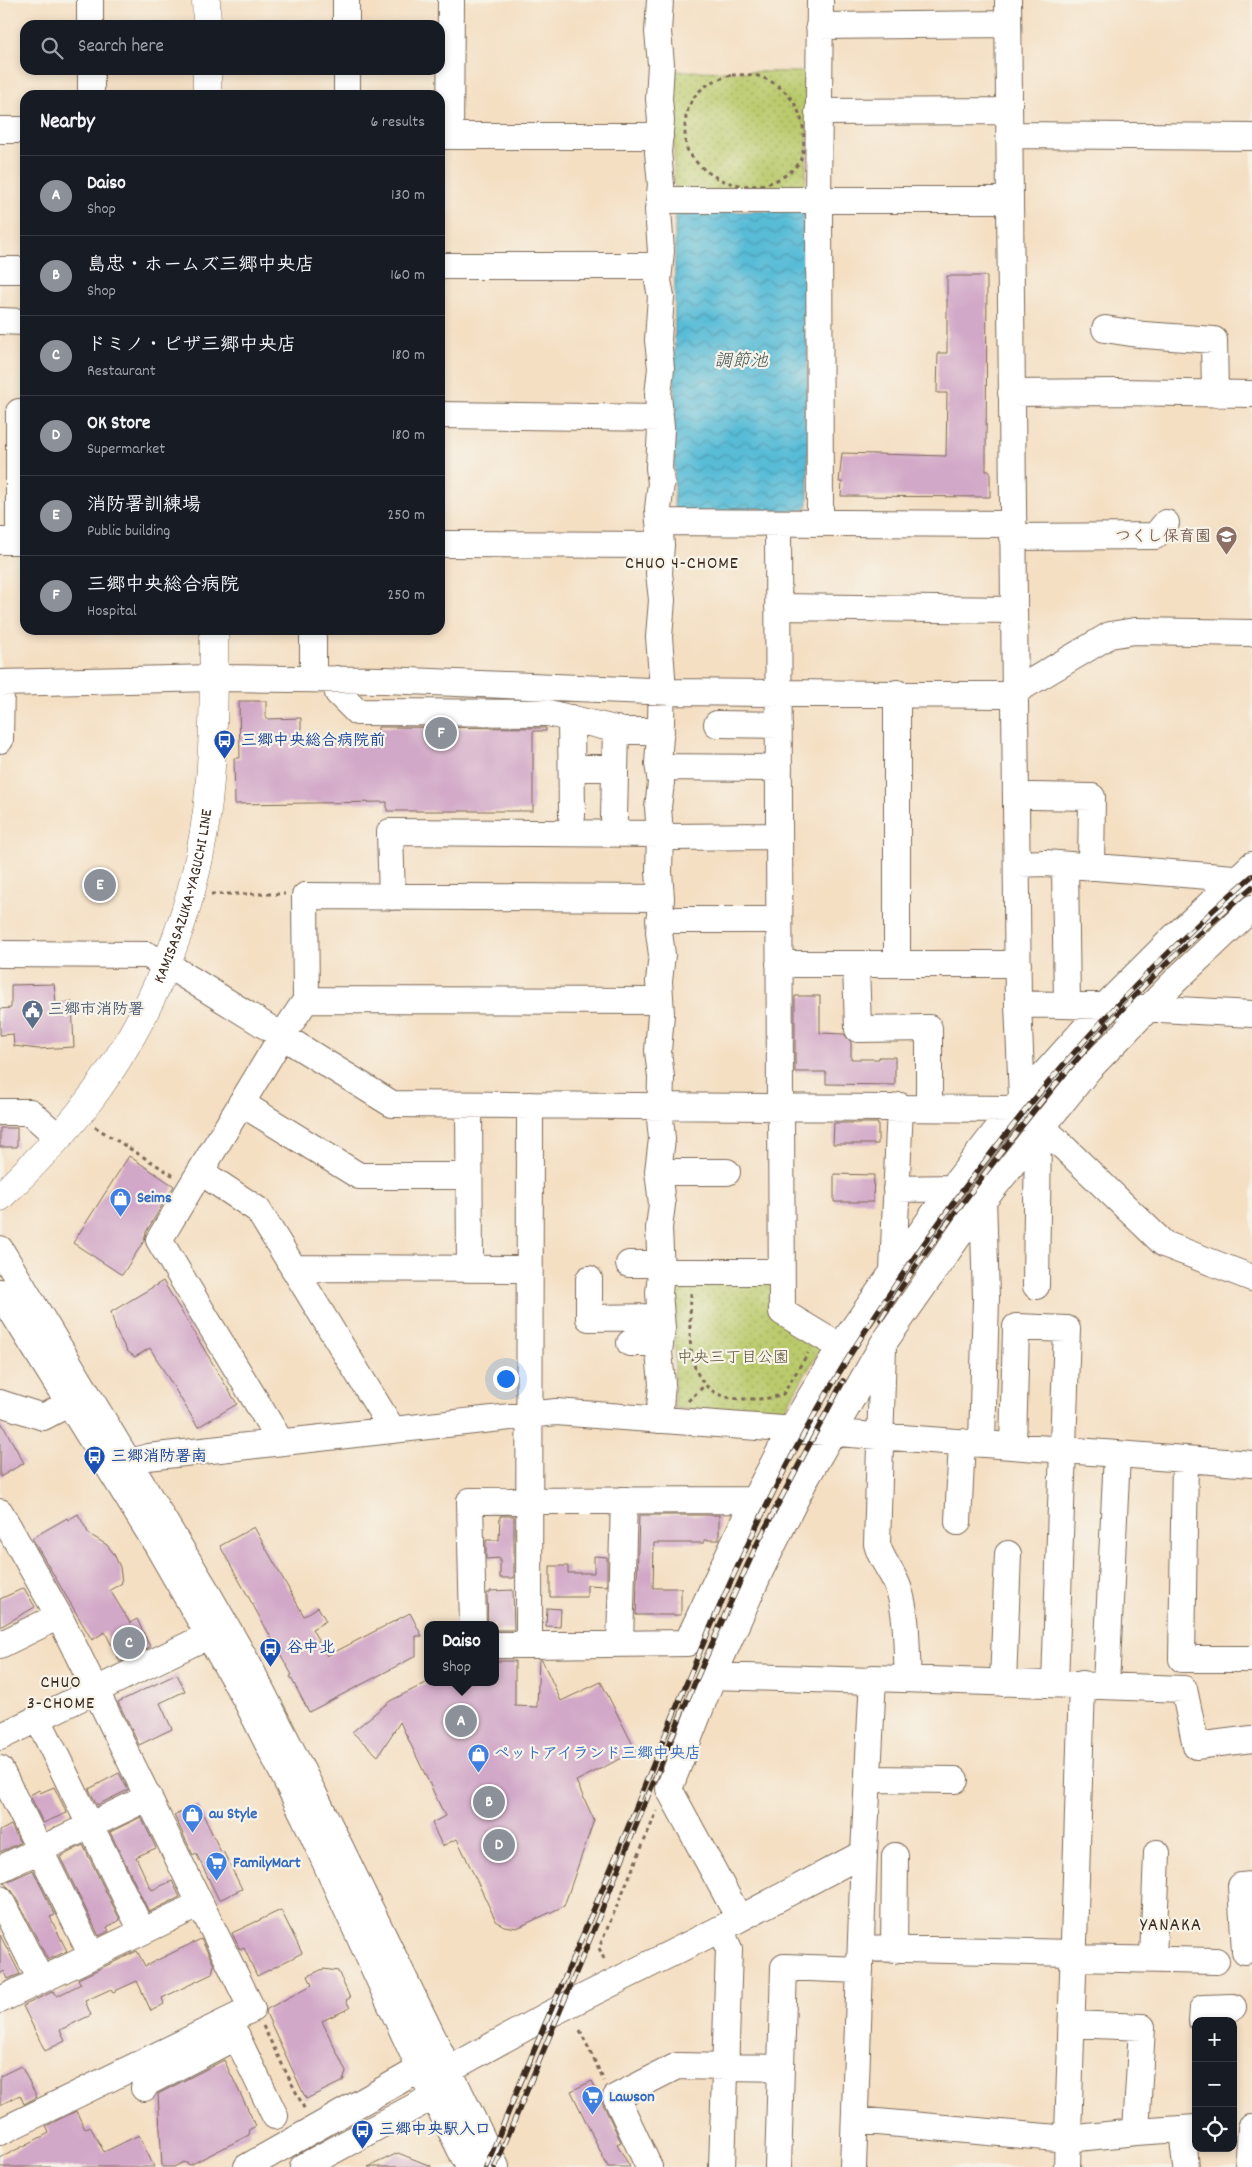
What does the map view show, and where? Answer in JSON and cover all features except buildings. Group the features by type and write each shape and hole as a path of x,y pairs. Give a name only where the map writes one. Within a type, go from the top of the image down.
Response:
{"main road":[{"path":"206,0 206,20"},
{"path":"207,75 207,90"},
{"name":"KAMISASAZUKA-YAGUCHI LINE","path":"0,1197 78,1114 124,1047 166,964 187,902 206,813 212,756 214,635"}],"street":[{"path":"90,0 90,20"},
{"path":"346,0 346,20"},
{"path":"451,0 445,136 660,136"},
{"path":"659,1420 662,1384 659,1352 661,1317 659,1293 662,1204 658,1172 662,1139 661,1077 658,1051 660,1034 659,981 662,955 658,807 661,783 659,767 661,691 659,637 662,600 658,573 661,484 658,453 660,368 658,340 661,296 658,281 662,251 658,210 661,185 658,152 662,64 658,32 660,0"},
{"path":"820,0 818,112 820,523"},
{"path":"819,26 1008,12 1012,530 1018,864 1017,1104 1040,1131 1164,1244 1252,1278"},
{"path":"90,75 90,90"},
{"path":"347,75 347,90"},
{"path":"818,112 1252,137"},
{"path":"0,130 20,130"},
{"path":"660,200 1009,200"},
{"path":"445,266 660,266"},
{"path":"0,270 20,270"},
{"path":"0,322 20,322"},
{"path":"1105,329 1144,335 1214,340 1215,394"},
{"path":"1012,393 1252,394"},
{"path":"0,541 19,541 9,454 15,412"},
{"path":"445,415 660,418"},
{"path":"778,523 778,964 782,1312 829,1340"},
{"path":"445,544 660,534 778,523 1156,536 1166,523"},
{"path":"778,607 1013,610"},
{"path":"0,740 1,683 214,678 325,679 661,691 1002,695 1014,692 1110,635 1135,631 1252,633"},
{"path":"314,635 325,679 357,712 548,713 616,729 661,730"},
{"path":"897,693 897,964"},
{"path":"571,718 572,816"},
{"path":"717,724 779,725"},
{"path":"614,818 616,729"},
{"path":"659,767 779,768"},
{"path":"572,768 615,768"},
{"path":"1032,796 1092,797 1091,867"},
{"path":"392,897 390,832 660,834 670,837 779,836"},
{"path":"1018,864 1247,874"},
{"path":"1065,865 1067,1005"},
{"path":"499,1645 687,1643 754,1500 792,1428 829,1340 893,1269 1017,1104 1105,1006 1247,874"},
{"path":"280,1441 160,1240 241,1103 306,1000 305,896 392,897 660,909 779,920"},
{"path":"722,2167 730,1924 669,1789 713,1676 766,1558 804,1482 831,1434 883,1344 983,1201 1088,1070 1252,908"},
{"path":"0,954 146,955 166,964 392,1104 929,1107 1017,1104"},
{"path":"778,964 1018,964"},
{"path":"856,964 858,1029 929,1028 929,1107"},
{"path":"306,1000 659,1001"},
{"path":"1018,1004 1105,1006 1252,1014"},
{"path":"241,1103 359,1176 469,1176"},
{"path":"469,1105 470,1269"},
{"path":"529,1645 530,1105"},
{"path":"900,1106 893,1269 883,1344 877,1544 880,1556 898,1587 902,1603 908,1680"},
{"path":"0,1112 30,1112 58,1137"},
{"path":"1036,1286 1040,1131"},
{"path":"958,1522 972,1443 986,1298 980,1151"},
{"path":"658,1172 727,1172"},
{"path":"196,1179 258,1210 392,1429"},
{"path":"896,1189 952,1188"},
{"path":"0,1249 204,1586 249,1666 322,1810 496,2167"},
{"path":"629,1264 691,1272 781,1272"},
{"path":"295,1268 529,1268"},
{"path":"589,1279 589,1318 661,1317"},
{"path":"0,1292 68,1404 158,1545 247,1702 305,1818 420,2069 469,2167"},
{"path":"1012,1446 1016,1327 1067,1329 1055,1684"},
{"path":"630,1343 660,1342"},
{"path":"0,1403 43,1417 68,1404"},
{"path":"129,1463 148,1457 280,1441 556,1412 792,1428 831,1434 881,1436 1252,1464"},
{"path":"1067,2167 1073,1956 1094,1685 1117,1454"},
{"path":"1186,1459 1182,1659 1252,1659"},
{"path":"620,1643 624,1500"},
{"path":"473,1621 470,1501 754,1500"},
{"path":"0,1512 9,1549 59,1616 200,1904 239,2021 275,2116"},
{"path":"1003,1682 1008,1554"},
{"path":"0,1645 59,1616"},
{"path":"0,1737 210,1635"},
{"path":"713,1676 872,1681 873,1678 1184,1688 1196,1746 1252,1738"},
{"path":"853,2167 872,1681"},
{"path":"38,1718 142,1931"},
{"path":"0,1769 92,1956"},
{"path":"869,1779 955,1780"},
{"path":"0,1869 149,1797"},
{"path":"247,2167 420,2069 448,2070 550,2014 730,1924 864,1853"},
{"path":"1153,1959 1156,1853"},
{"path":"894,1950 895,1856"},
{"path":"1245,1951 1241,1886 1252,1886"},
{"path":"0,1899 41,1980"},
{"path":"0,2000 200,1904"},
{"path":"778,2167 784,1967 860,1959 894,1950 1216,1961"},
{"path":"1202,2017 1203,2008 1233,2007"},
{"path":"144,2088 145,2084 239,2021"},
{"path":"0,2132 239,2021"},
{"path":"1072,2024 1142,2027 1136,2132"},
{"path":"649,2167 617,2097 678,2066 780,2068"},
{"path":"303,2167 434,2096 448,2070"},
{"path":"855,2120 1068,2139 1189,2129 1186,2167"},
{"path":"1245,2128 1248,2167"}],"path":[{"path":"732,75 758,76 777,85 791,97 801,116 804,143 801,159 790,173 768,185 743,186 725,182 702,168 688,150 684,137 685,119 688,106 697,93 709,83 715,79 732,75"},
{"path":"204,894 296,894 305,896"},
{"path":"78,1114 93,1126 196,1179"},
{"path":"691,1272 692,1358 702,1380 710,1390 728,1398 776,1398 783,1394 829,1340"},
{"path":"604,1959 600,1948 662,1800 669,1789"},
{"path":"239,2021 258,2015 308,2115"},
{"path":"580,2030 609,2092 617,2097"}],"green space":[{"path":"674,71 811,72 805,192 678,191 674,185"},
{"name":"中央三丁目公園","path":"767,1281 821,1348 779,1418 674,1408 676,1289 681,1282"}],"water":[{"name":"調節池","path":"801,211 807,215 808,505 803,511 680,512 674,507 675,218 679,212"}],"railway":[{"path":"486,2167 709,1631 771,1496 832,1384 917,1253 963,1190 1029,1106 1063,1065 1135,986 1212,911 1252,876"},
{"path":"881,1319 935,1239 1013,1136 1081,1054 1166,964 1252,887"},
{"path":"495,2167 682,1712 719,1628 758,1542 843,1381"}],"place":[{"name":"つくし保育園","path":"1227,556"},
{"name":"三郷中央総合病院","path":"441,733"},
{"name":"三郷中央総合病院前","path":"225,760"},
{"name":"消防署訓練場","path":"100,885"},
{"name":"三郷市消防署","path":"32,1029"},
{"name":"Seims","path":"121,1217"},
{"name":"三郷消防署南","path":"95,1476"},
{"name":"ドミノ・ピザ三郷中央店","path":"129,1643"},
{"name":"谷中北","path":"271,1667"},
{"name":"Daiso","path":"461,1721"},
{"name":"ペットアイランド三郷中央店","path":"478,1773"},
{"name":"島忠・ホームズ三郷中央店","path":"489,1802"},
{"name":"au Style","path":"193,1833"},
{"name":"OK Store","path":"499,1845"},
{"name":"FamilyMart","path":"217,1882"},
{"name":"Lawson","path":"593,2116"},
{"name":"三郷中央駅入口","path":"363,2149"}],"district":[{"name":"CHUO 4-CHOME","path":"682,564"},
{"name":"CHUO 3-CHOME","path":"61,1694"},
{"name":"YANAKA","path":"1171,1926"}]}
